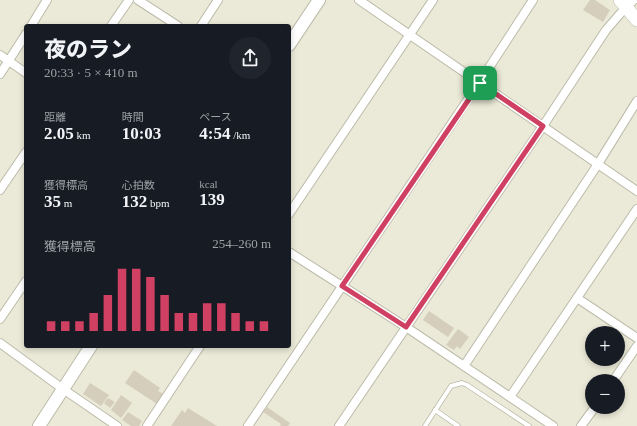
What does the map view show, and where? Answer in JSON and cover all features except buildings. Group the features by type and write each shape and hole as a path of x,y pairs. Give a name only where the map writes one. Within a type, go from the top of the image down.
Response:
{"main road":[{"path":"627,2 637,20"}],"street":[{"path":"32,24 47,0"},
{"path":"112,24 129,0"},
{"path":"138,0 175,24"},
{"path":"202,24 218,0"},
{"path":"291,42 320,0"},
{"path":"359,0 637,192"},
{"path":"291,211 433,0"},
{"path":"248,426 480,83 533,0"},
{"path":"339,426 543,126 606,30 627,2"},
{"path":"0,74 24,37"},
{"path":"0,55 24,72"},
{"path":"464,366 598,164 637,101"},
{"path":"0,190 24,155"},
{"path":"510,397 637,209"},
{"path":"291,253 406,327 553,426"},
{"path":"0,319 24,284"},
{"path":"577,298 637,338"},
{"path":"0,343 117,426"},
{"path":"618,374 637,346"},
{"path":"39,426 90,348"},
{"path":"146,426 199,348"},
{"path":"581,426 590,414"}],"lane":[{"path":"425,426 451,386 462,384 467,385 529,426"},
{"path":"435,410 458,426"},
{"path":"518,426 521,421"}],"route":[{"path":"480,83 543,126 406,327 342,286 480,83"}]}
